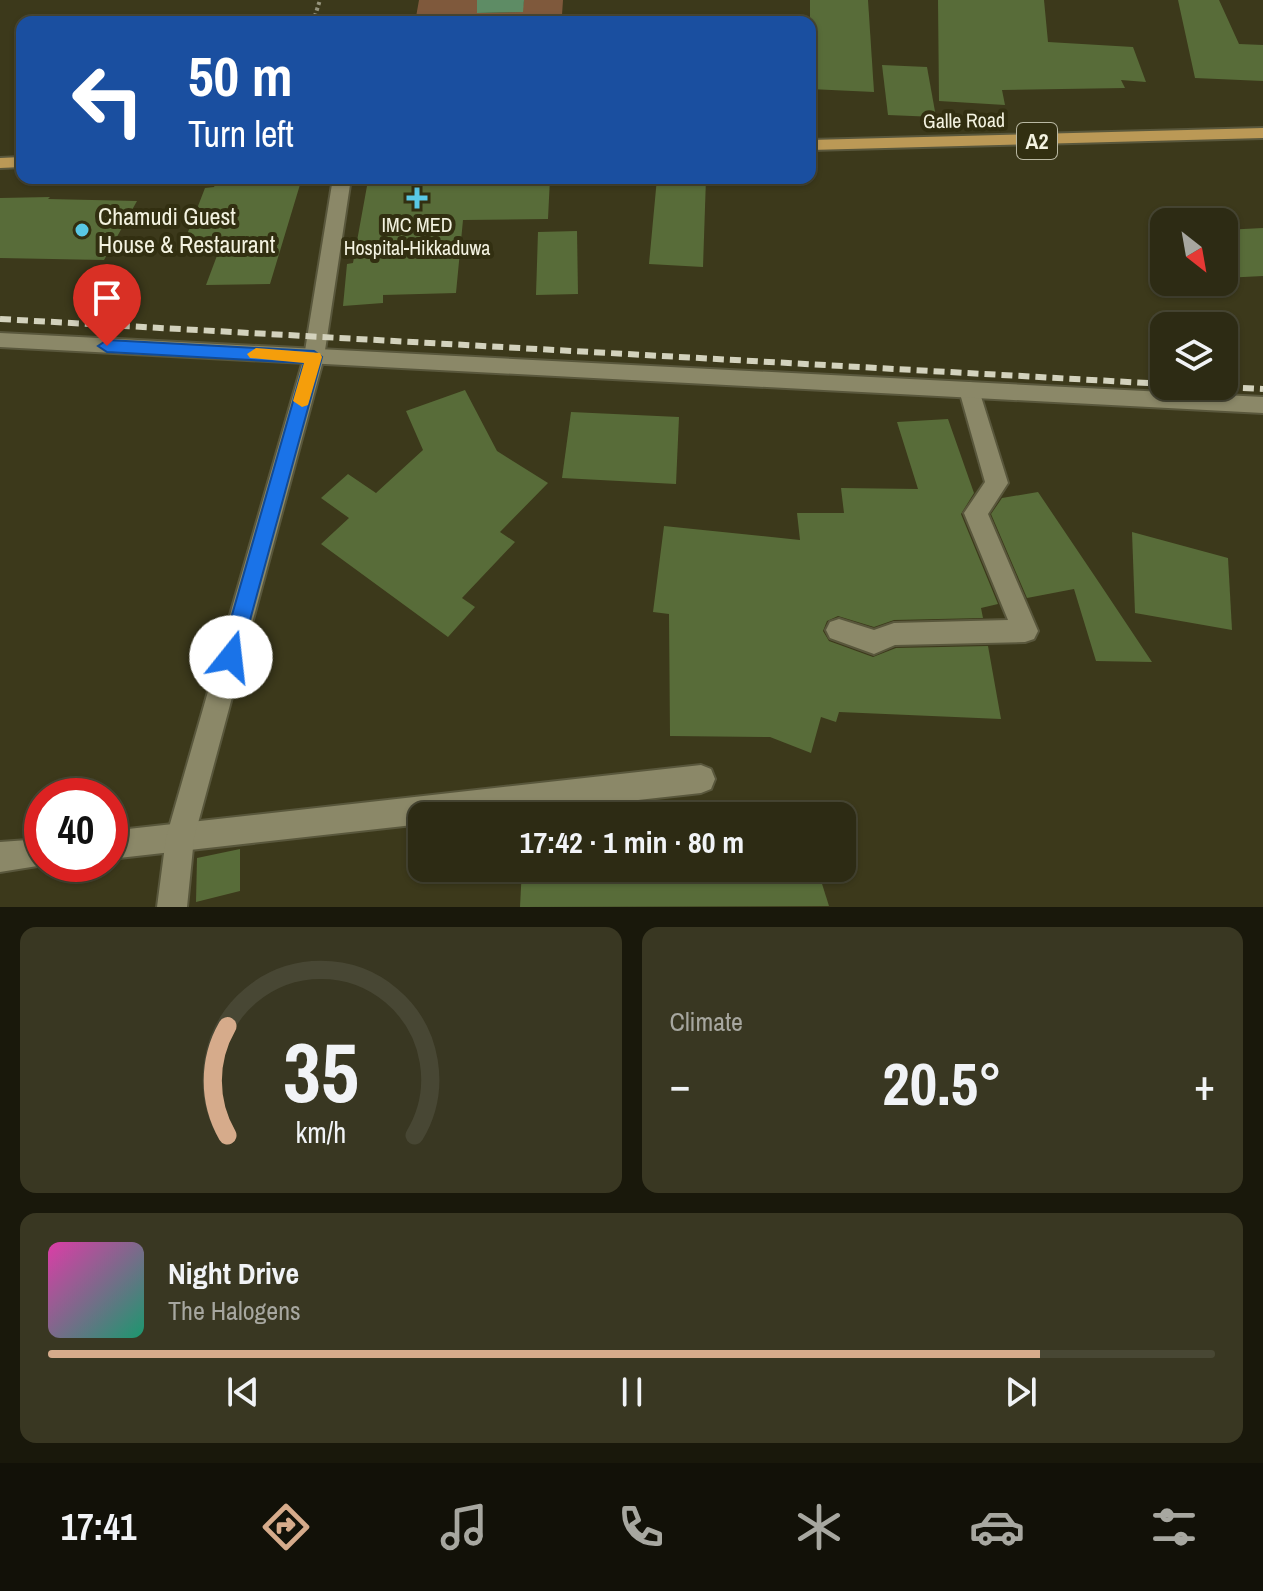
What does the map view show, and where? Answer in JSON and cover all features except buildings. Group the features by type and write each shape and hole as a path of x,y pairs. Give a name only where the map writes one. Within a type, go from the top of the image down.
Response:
{"highway":[{"name":"Galle Road","path":"816,145 1263,133"}],"street":[{"path":"172,907 180,838 314,357 341,184"},
{"path":"0,340 1263,405"},
{"path":"839,630 874,642 894,634 1025,631 976,513 997,483 969,390"},
{"path":"128,843 701,779"},
{"path":"0,857 24,855"}],"shaded area":[{"path":"419,0 477,0 477,13 522,12 524,0 563,0 562,15 416,16"},
{"path":"477,0 524,0 523,12 477,13"}],"railway":[{"path":"0,319 1150,383"},
{"path":"1238,388 1263,389"}],"slow traffic":[{"path":"256,354 314,357 302,401"}],"place":[{"name":"IMC MED Hospital-Hikkaduwa","path":"417,198"},
{"name":"Chamudi Guest House & Restaurant","path":"82,230"}],"route":[{"path":"107,346 314,357 231,657"}]}
